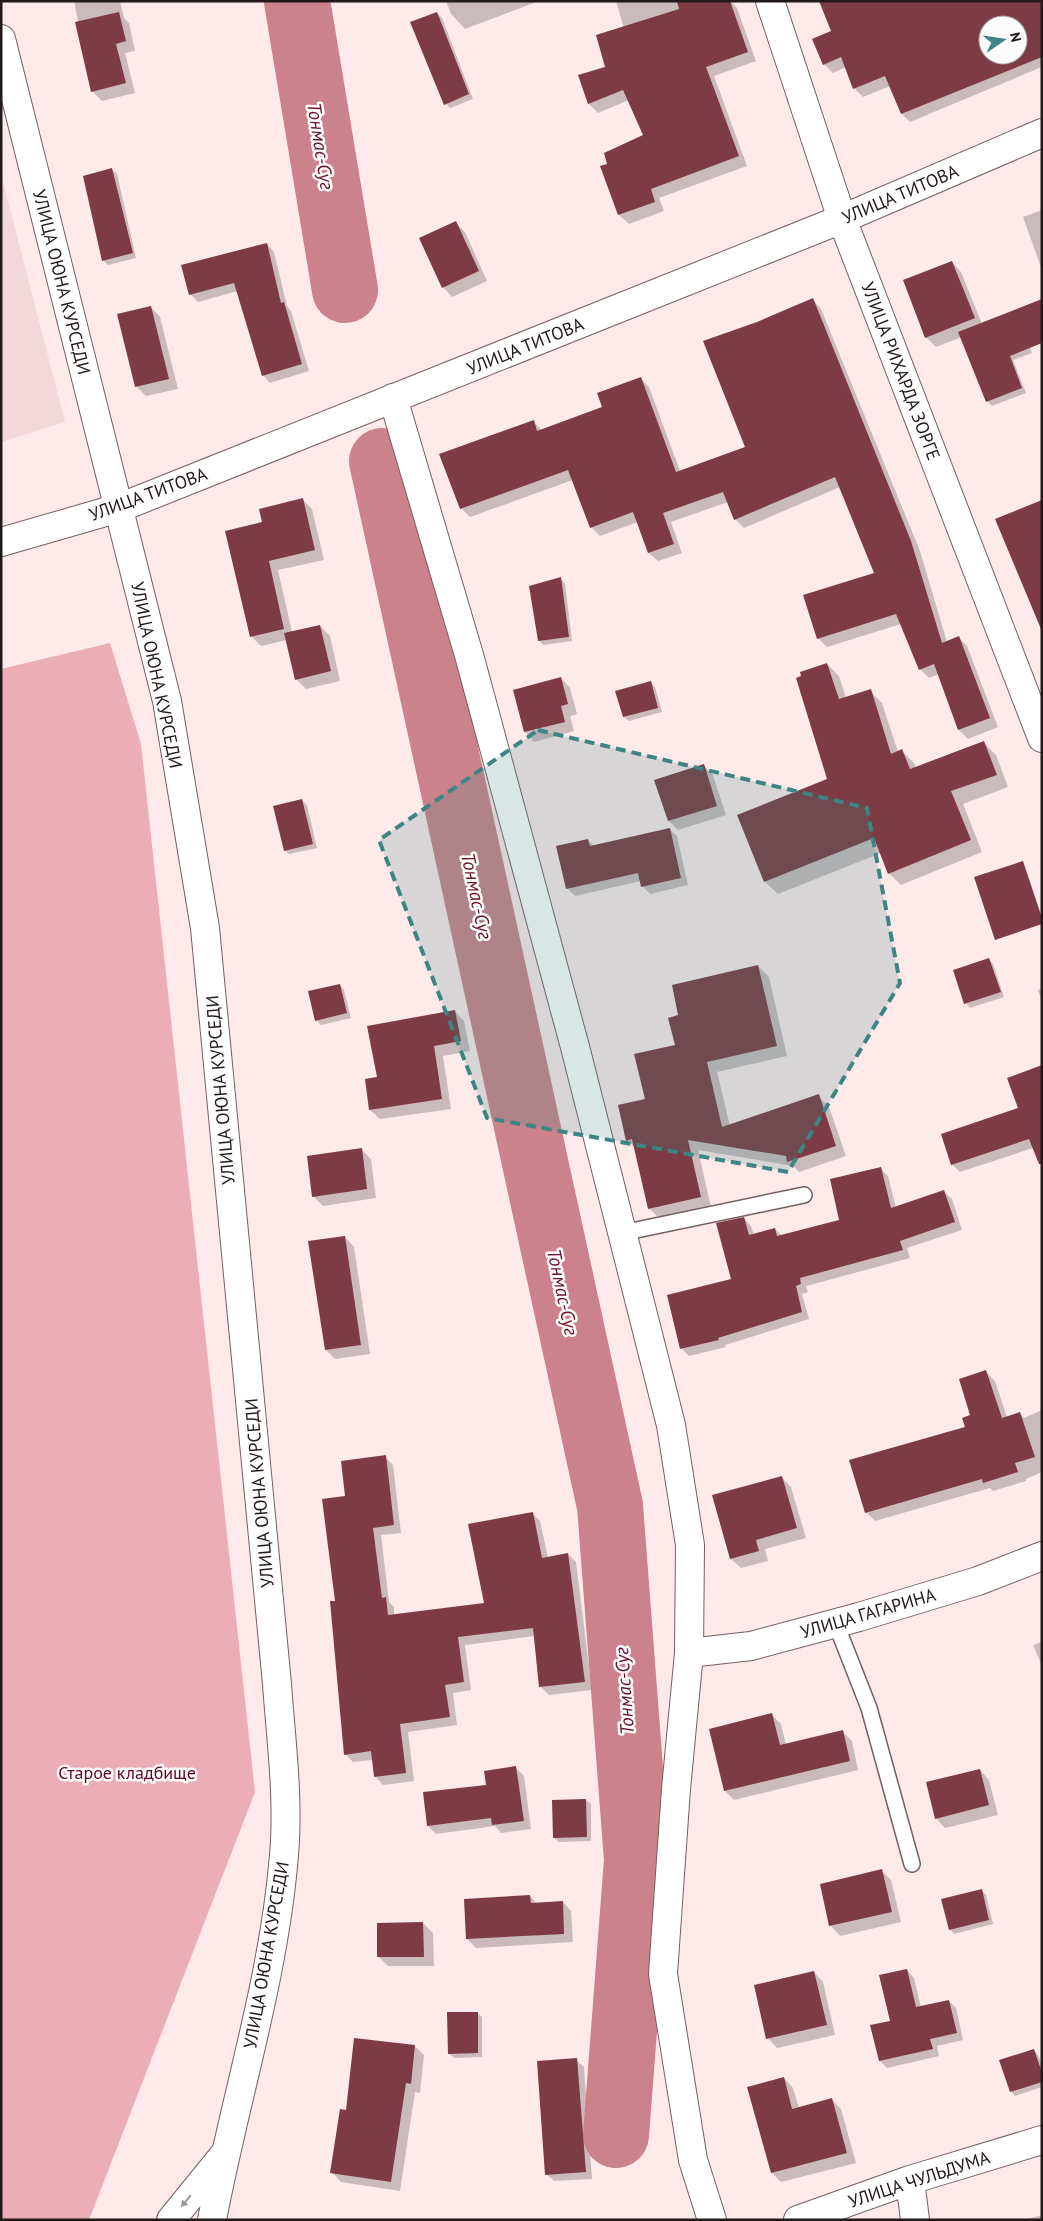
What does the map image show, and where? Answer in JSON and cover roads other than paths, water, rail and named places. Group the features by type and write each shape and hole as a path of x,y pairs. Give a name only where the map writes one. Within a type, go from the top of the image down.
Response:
{"street":[{"name":"УЛИЦА РИХАРДА ЗОРГЕ","path":"770,1 842,219 1042,738"},
{"name":"УЛИЦА ОЮНА КУРСЕДИ","path":"1,40 167,701 205,928 277,1684 285,1807 285,1853 280,1901 261,2006 224,2155 212,2220"},
{"name":"УЛИЦА ТИТОВА","path":"1,542 119,508 842,219 1042,133"},
{"path":"393,398 470,655 572,1037 671,1425 690,1544 689,1653 676,1789 663,1974 693,2160 712,2220"},
{"name":"УЛИЦА ГАГАРИНА","path":"689,1653 752,1646 836,1624 978,1581 1042,1556"},
{"name":"УЛИЦА ЧУЛЬДУМА","path":"798,2220 910,2180 1042,2140"},
{"name":"УЛИЦА ОЮНА КУРСЕДИ","path":"171,2220 224,2155"},
{"path":"910,2180 915,2220"}],"lane":[{"path":"622,1233 804,1195"},
{"path":"836,1624 869,1708 912,1864"}],"waterway":[{"name":"Тонмас-Суг","path":"297,1 345,290"},
{"name":"Тонмас-Суг","path":"382,461 610,1506 637,1860 616,2135"}],"park label":[{"name":"Старое кладбище","path":"127,1772"}]}
